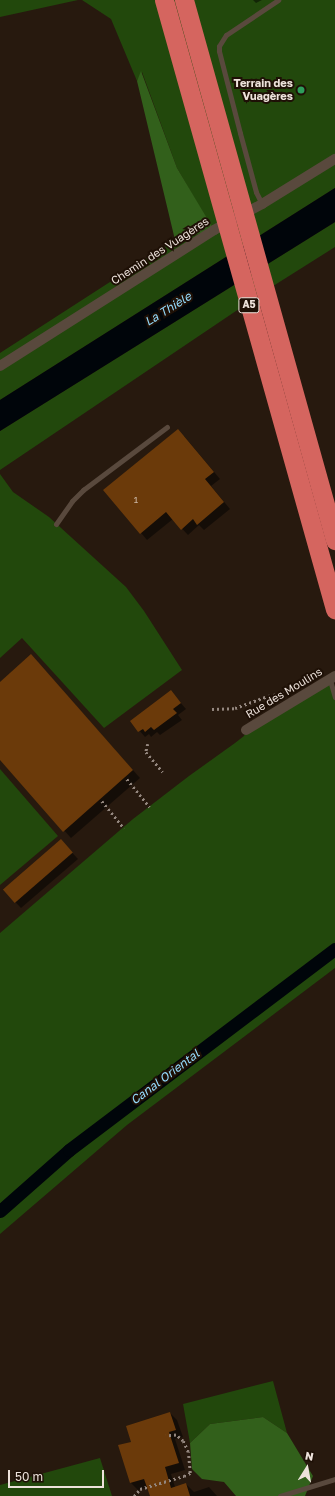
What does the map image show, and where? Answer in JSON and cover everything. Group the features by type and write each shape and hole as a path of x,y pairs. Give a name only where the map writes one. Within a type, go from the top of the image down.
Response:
{"highway":[{"name":"A5","path":"164,0 335,609"},
{"name":"A5","path":"184,0 335,540"}],"street":[{"name":"Chemin des Vuagères","path":"0,366 214,230 262,204 335,159"},
{"name":"Rue des Moulins","path":"246,730 332,678"}],"lane":[{"path":"262,204 256,192 219,51 219,46 226,35 278,0"},
{"path":"56,524 72,501 83,490 167,426"},
{"path":"332,678 335,697"},
{"path":"280,1496 335,1479"}],"path":[{"path":"212,709 235,708 268,696 290,692"},
{"path":"148,744 146,752 162,772"},
{"path":"127,779 150,807"},
{"path":"102,801 124,828"},
{"path":"134,1496 140,1489 184,1476 190,1472 188,1452 182,1441 176,1435 166,1436"}],"green space":[{"path":"0,0 78,0 0,17"},
{"path":"82,0 335,0 335,188 0,400 0,353 175,240 213,230 177,168 142,72 137,81 111,19"},
{"path":"141,71 177,168 214,230 175,240 137,81"},
{"path":"335,222 335,247 270,288 0,470 0,431"},
{"path":"0,474 13,492 49,517 126,587 144,611 182,670 104,728 22,638 0,658"},
{"path":"330,680 335,697 335,968 127,1125 0,1234 0,933 133,819 244,736 246,730"},
{"path":"0,769 58,836 0,885"},
{"path":"273,1381 287,1433 263,1417 210,1424 190,1443 183,1404"},
{"path":"263,1417 287,1433 313,1476 305,1496 236,1496 224,1482 202,1479 192,1469 190,1443 210,1424"},
{"path":"100,1458 112,1496 0,1496 0,1485"}],"water":[{"name":"La Thièle","path":"335,188 335,222 0,431 0,400"}],"building":[{"path":"178,429 214,472 205,479 224,502 197,525 193,519 181,530 166,512 140,534 103,490"},
{"path":"31,654 133,770 63,832 0,760 0,682"},
{"path":"171,690 181,703 173,709 177,713 154,730 151,727 145,732 143,729 138,732 130,721"},
{"path":"61,839 73,853 15,903 3,890"},
{"path":"170,1412 176,1430 169,1432 179,1463 165,1467 171,1488 186,1483 190,1496 150,1496 144,1479 130,1483 118,1445 131,1442 126,1426"}],"waterway":[{"name":"Canal Oriental","path":"0,1211 69,1150 335,949"}],"place":[{"name":"Terrain des Vuagères","path":"301,90"}]}
